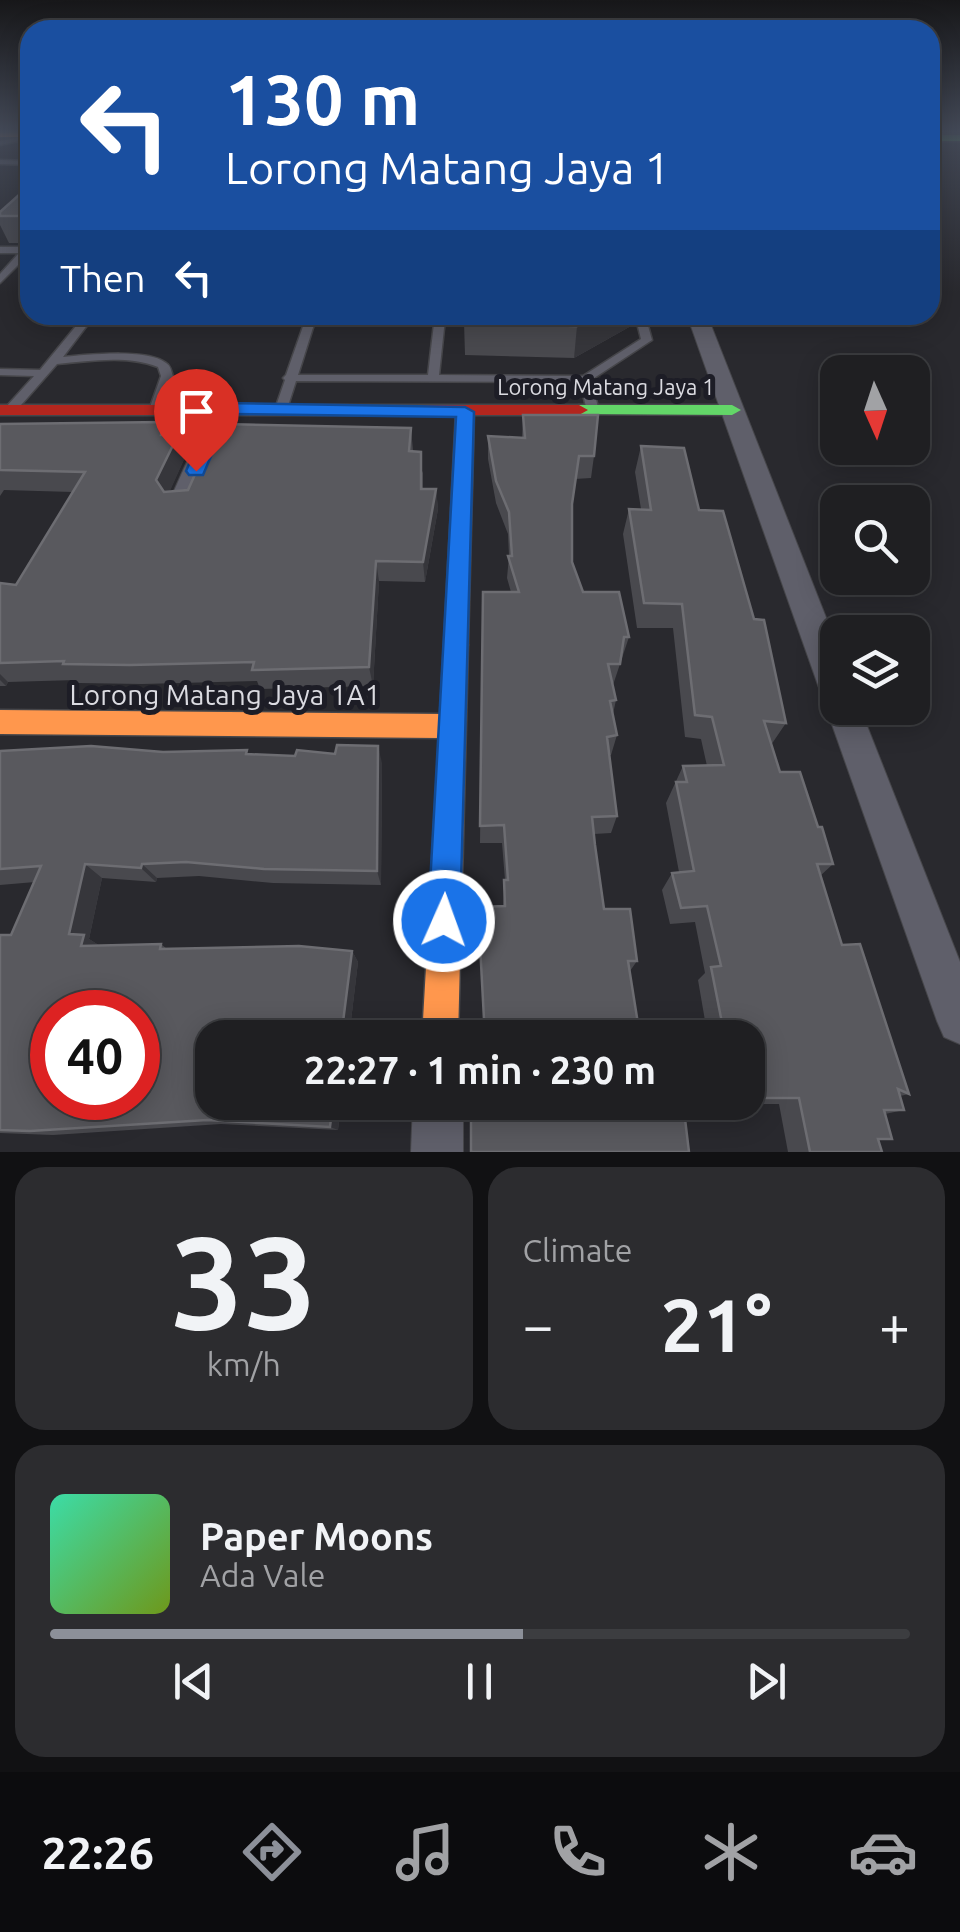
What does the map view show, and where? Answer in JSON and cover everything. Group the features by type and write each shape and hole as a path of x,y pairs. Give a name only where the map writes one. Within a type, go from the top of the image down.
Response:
{"street":[{"path":"701,325 820,645"},
{"path":"183,502 222,408"},
{"name":"Lorong Matang Jaya 1","path":"5,410 732,410"},
{"path":"441,1020 465,412"},
{"name":"Lorong Matang Jaya 1A1","path":"0,722 450,726"},
{"path":"849,725 960,1020"},
{"path":"437,1152 438,1120"}],"lane":[{"path":"0,280 20,259"},
{"path":"5,410 82,325"},
{"path":"281,410 308,325"},
{"path":"433,379 439,325"},
{"path":"289,378 585,380 648,340 643,325"},
{"path":"54,360 155,359 164,365 168,375 154,410"},
{"path":"0,372 42,372"},
{"path":"585,380 593,411"}],"building":[{"path":"20,194 20,216 0,216"},
{"path":"523,415 598,415 594,456 579,456 572,504 572,562 583,592 619,592 629,637 624,637 620,664 608,664 616,700 610,701 617,735 607,737 617,816 592,817 604,909 630,909 637,961 628,961 637,1020 484,1020 478,907 505,906 504,880 508,880 504,825 480,826 483,592 519,592 508,556 512,556 509,512 496,481 488,436 525,438"},
{"path":"163,422 161,435 178,435 156,480 164,492 188,490 213,434 219,434 224,424 411,428 409,451 421,452 421,489 436,489 423,562 376,561 369,667 252,670 254,662 0,663 0,583 16,585 85,472 0,470 0,424"},
{"path":"641,446 684,448 699,510 723,511 754,619 764,620 786,723 764,721 780,772 800,772 818,827 822,827 833,864 817,864 842,945 860,944 909,1094 898,1089 904,1110 884,1110 892,1139 878,1139 882,1152 810,1152 799,1098 765,1098 765,1020 721,1020 711,967 721,966 707,906 681,908 672,873 694,871 676,782 687,782 683,766 724,765 712,717 695,715 682,604 644,603 629,509 651,510"},
{"path":"337,745 378,746 377,871 264,869 186,862 142,864 141,868 85,864 69,934 84,935 81,946 299,946 352,951 343,1020 195,1020 195,1120 207,1120 0,1130 0,935 11,935 41,866 0,869 0,751 91,746 163,752 247,750 246,754 295,756 297,750 335,754"},
{"path":"207,1120 331,1120 330,1127"},
{"path":"471,1120 685,1120 689,1152 471,1152"}],"traffic: fast":[{"path":"579,410 732,410"},
{"path":"456,645 465,412"}],"traffic: slow":[{"path":"441,1020 456,645"},
{"path":"0,722 450,726"}],"traffic: jam":[{"path":"0,410 579,410"}],"route":[{"path":"196,471 222,408 465,412 444,921"}]}
